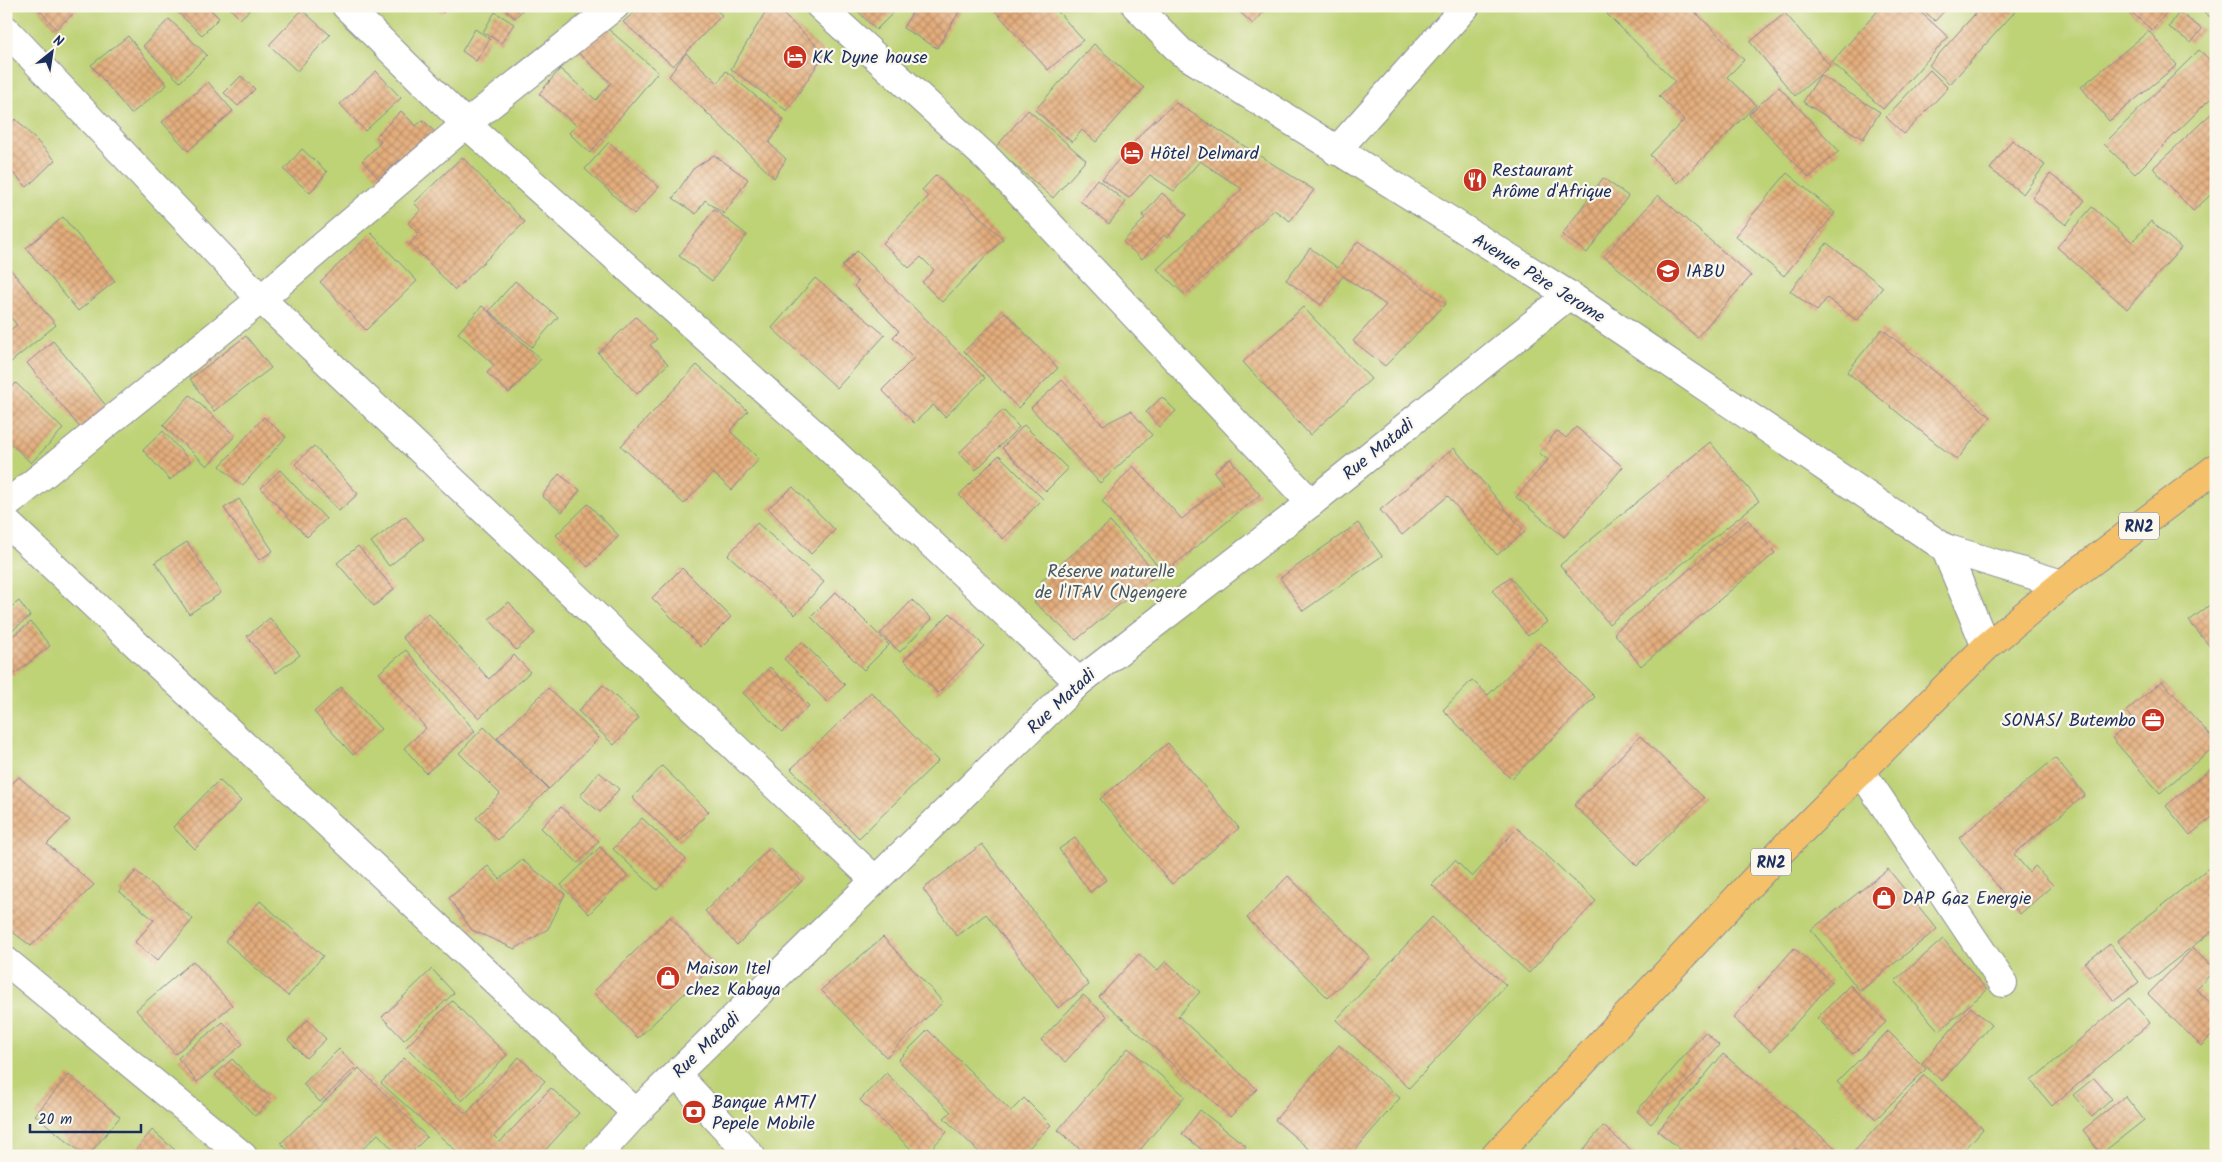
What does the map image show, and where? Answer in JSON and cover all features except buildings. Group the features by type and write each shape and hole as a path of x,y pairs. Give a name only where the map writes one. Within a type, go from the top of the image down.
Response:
{"highway":[{"name":"RN2","path":"1495,1156 1783,849 1986,646 2062,584 2216,468"}],"street":[{"path":"346,6 466,124 804,425 1079,682"},
{"path":"6,505 261,299 466,124 615,6"},
{"path":"820,6 989,160 1311,503"},
{"name":"Avenue Père Jerome","path":"1136,6 1181,52 1336,151 1569,295 1944,548 2062,584"},
{"path":"1336,151 1466,6"},
{"path":"6,30 261,299 875,880"},
{"name":"Rue Matadi","path":"597,1156 636,1113 1079,682 1311,503 1569,295"},
{"path":"6,522 636,1113"},
{"path":"1944,548 1986,646"},
{"path":"1861,771 2003,983"},
{"path":"6,961 243,1156"},
{"path":"676,1074 751,1156"}],"green space":[{"name":"Réserve naturelle de l'ITAV (Ngengere","path":"6,6 2216,6 2216,1156 6,1156"}],"place":[{"name":"KK Dyne house","path":"795,57"},
{"name":"Hôtel Delmard","path":"1132,153"},
{"name":"Restaurant Arôme d'Afrique","path":"1475,180"},
{"name":"IABU","path":"1668,271"},
{"name":"SONAS/ Butembo","path":"2153,720"},
{"name":"DAP Gaz Energie","path":"1884,898"},
{"name":"Maison Itel chez Kabaya","path":"668,978"},
{"name":"Banque AMT/ Pepele Mobile","path":"694,1112"}]}
